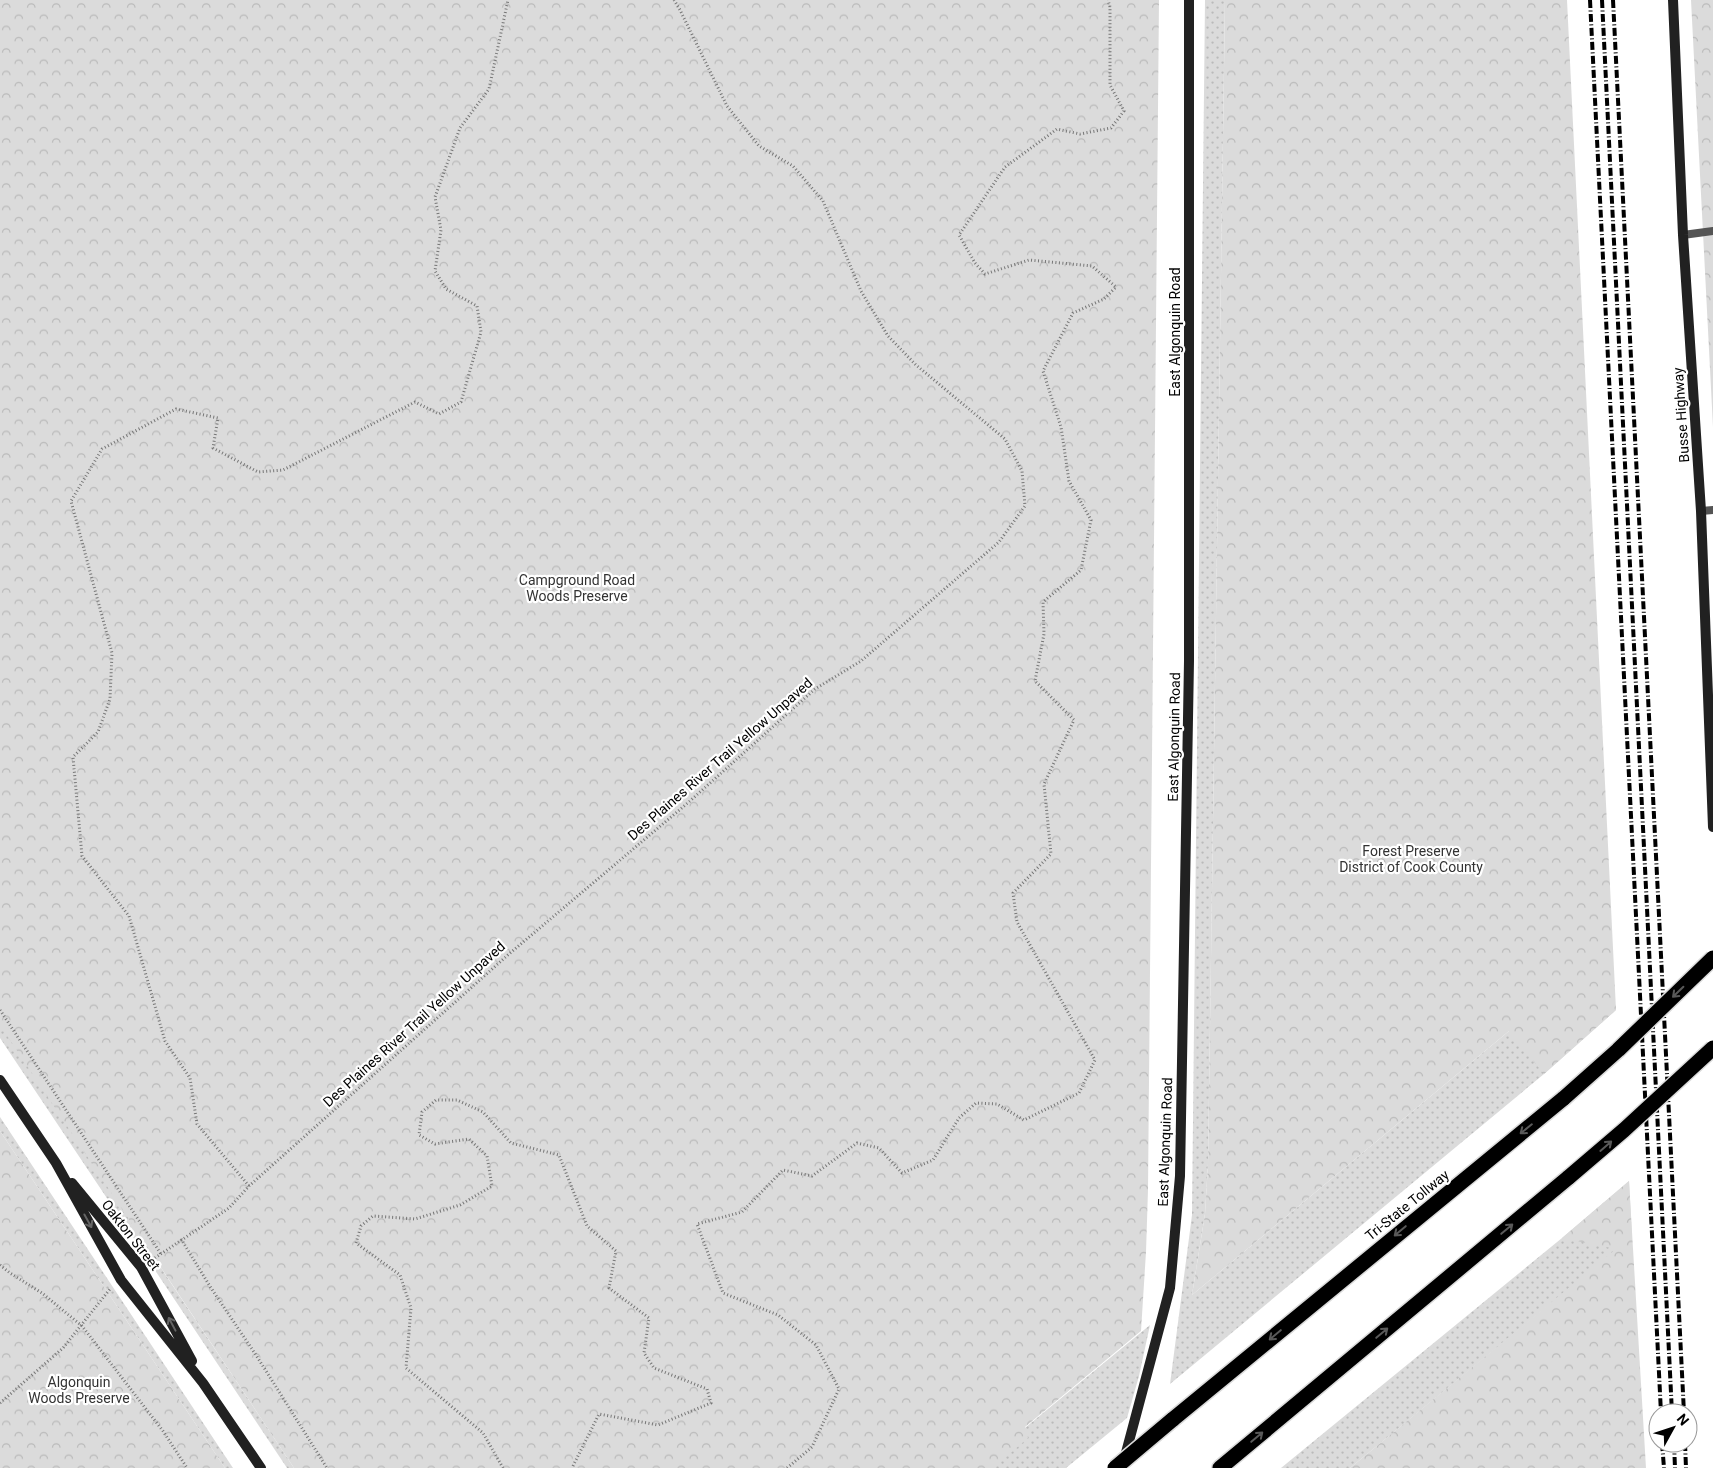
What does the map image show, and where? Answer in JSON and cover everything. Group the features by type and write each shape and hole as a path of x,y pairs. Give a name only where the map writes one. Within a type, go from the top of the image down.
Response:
{"highway":[{"name":"Tri-State Tollway","path":"1115,1468 1564,1098 1618,1050 1713,958"},
{"path":"1220,1468 1569,1177 1624,1130 1713,1048"}],"main road":[{"name":"East Algonquin Road","path":"1122,1468 1170,1288 1180,1176 1189,661 1189,0"},
{"name":"Busse Highway","path":"1673,0 1683,235 1701,511 1713,827"},
{"name":"Oakton Street","path":"0,1080 56,1163 121,1280 203,1383 261,1468"},
{"name":"Oakton Street","path":"56,1163 141,1267 203,1383"}],"lane":[{"path":"1683,235 1713,232"},
{"path":"1701,511 1713,510"}],"path":[{"path":"249,1186 197,1124 190,1078 164,1041 129,916 82,856 73,757 98,732 110,699 112,653 71,501 102,449 176,409 218,418 213,448 258,472 283,470 415,402 439,414 462,402 481,332 476,306 446,289 435,271 442,230 434,197 460,128 489,89 508,0"},
{"name":"Des Plaines River Trail Yellow Unpaved","path":"150,1261 229,1208 249,1186 509,954 690,801 815,689 861,661 992,549 1025,506 1022,471 1005,438 916,365 888,336 862,291 823,201 793,166 759,146 727,106 674,0"},
{"path":"787,1468 812,1447 839,1389 816,1345 778,1315 723,1293 697,1224 742,1212 783,1170 812,1176 857,1143 879,1148 902,1173 933,1160 959,1118 976,1104 997,1104 1024,1120 1079,1093 1095,1060 1017,922 1013,893 1051,854 1044,784 1074,720 1035,681 1044,634 1043,602 1081,570 1091,520 1069,481 1061,428 1043,371 1073,313 1104,299 1116,287 1092,266 1029,260 985,274 975,262 959,235 1005,167 1057,129 1080,134 1110,128 1124,111 1110,84 1110,7 1108,0"},
{"path":"0,1010 161,1254"},
{"path":"503,1468 483,1434 406,1368 411,1308 400,1276 356,1243 361,1226 373,1216 415,1219 460,1205 492,1186 487,1156 469,1139 435,1144 419,1136 422,1112 436,1100 457,1100 483,1112 511,1143 558,1155 587,1226 616,1251 609,1288 649,1318 644,1353 654,1368 707,1389 711,1403 658,1425 598,1414 572,1468"},
{"path":"181,1240 327,1468"},
{"path":"0,1265 42,1293 82,1326 163,1431 187,1468"},
{"path":"0,1403 63,1348 112,1286"}],"green space":[{"name":"Campground Road Woods Preserve","path":"0,0 1159,0 1148,1190 1141,1331 1025,1427 1028,1438 993,1468 294,1468 0,1025"},
{"path":"1205,0 1225,0 1208,1164 1205,1214 1192,1295 1509,1031 1616,1010 1544,1074 1170,1384 1192,1215"},
{"name":"Forest Preserve District of Cook County","path":"1225,0 1567,0 1616,1010 1544,1074 1509,1031 1192,1295 1205,1214 1208,1164"},
{"path":"1691,0 1713,0 1713,427"},
{"path":"0,1000 165,1274 294,1468 287,1468 0,1038"},
{"path":"0,1117 233,1468 225,1468 0,1131"},
{"name":"Algonquin Woods Preserve","path":"0,1131 225,1468 0,1468"},
{"path":"1629,1181 1632,1237 1350,1468 1281,1468 1562,1238"},
{"path":"1629,1181 1646,1468 1350,1468 1616,1249 1562,1238"},
{"path":"1150,1325 1139,1376 1127,1418 1066,1468 976,1468"}],"railway":[{"path":"1590,0 1660,1403"},
{"path":"1602,0 1672,1403"},
{"path":"1613,0 1683,1403"},
{"path":"1663,1453 1664,1468"},
{"path":"1674,1453 1675,1468"},
{"path":"1685,1453 1686,1468"}]}
